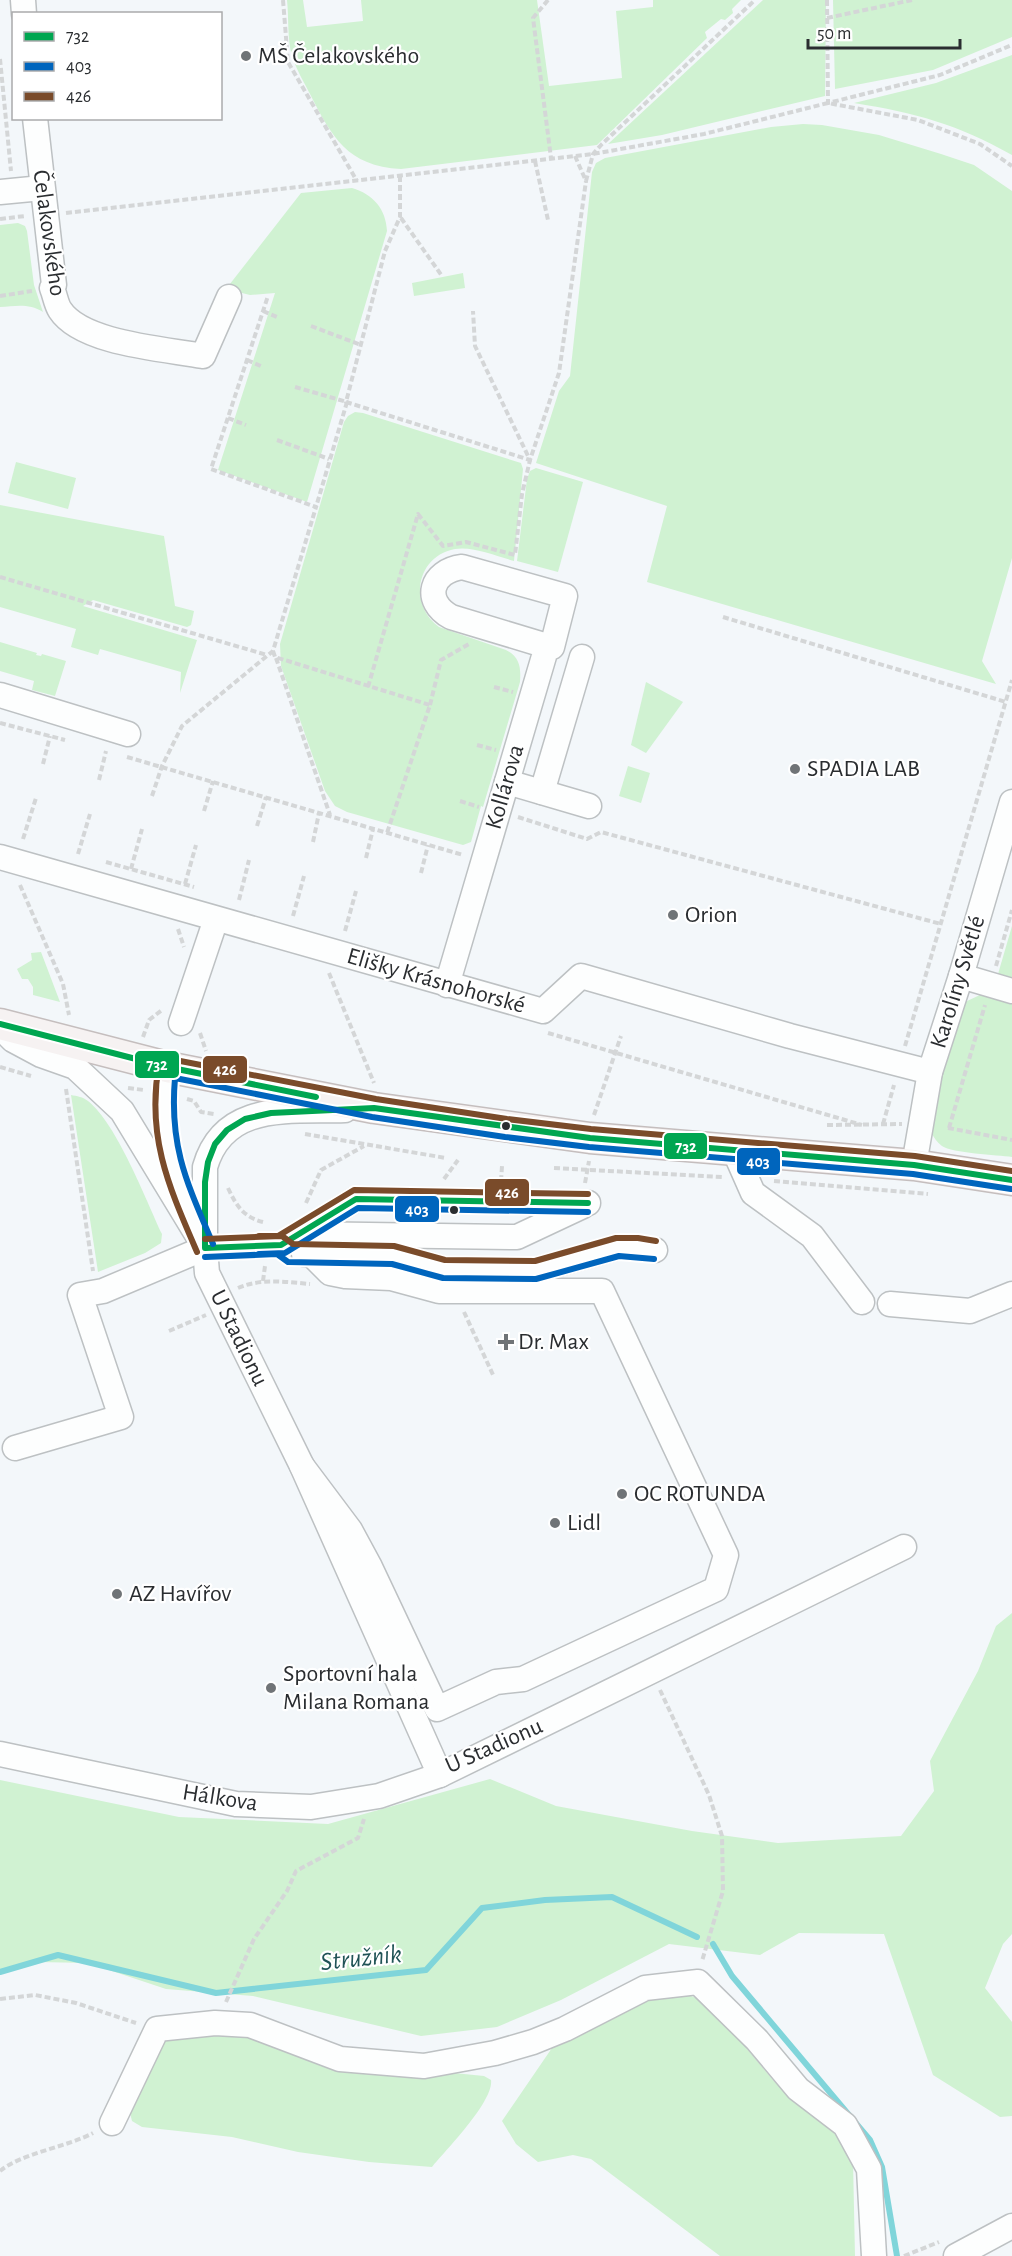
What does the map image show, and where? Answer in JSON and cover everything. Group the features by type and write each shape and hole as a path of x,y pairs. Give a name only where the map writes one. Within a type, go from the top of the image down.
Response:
{"main road":[{"path":"0,1025 167,1067 374,1096 590,1138 914,1165 1012,1180"}],"street":[{"name":"Čelakovského","path":"35,120 54,285 52,288 60,310 78,327 106,339 203,356 229,297"},
{"path":"6,186 42,188"},
{"name":"Kollárova","path":"462,567 565,596 552,647 547,646 442,613 436,604 434,584 445,572 462,567"},
{"name":"Kollárova","path":"447,985 547,646"},
{"path":"542,792 582,657"},
{"path":"0,695 128,734"},
{"path":"507,782 589,806"},
{"name":"Karolíny Světlé","path":"914,1165 930,1072 1012,802"},
{"name":"Elišky Krásnohorské","path":"0,857 543,1011 580,976 790,1036 930,1072"},
{"path":"180,1020 216,919"},
{"path":"961,976 1001,988"},
{"name":"U Stadionu","path":"0,1025 13,1040 41,1055 75,1067 122,1111 205,1248"},
{"name":"U Stadionu","path":"167,1067 164,1103 168,1147 175,1176 205,1248"},
{"name":"U Stadionu","path":"374,1096 258,1115 245,1119 228,1129 215,1143 205,1167 207,1273 214,1305 302,1466 440,1775 904,1547"},
{"path":"734,1150 753,1193 812,1236 862,1302"},
{"path":"15,1448 121,1417 80,1295 103,1291 205,1248 289,1248 517,1237 588,1203 356,1199 289,1248"},
{"path":"289,1248 393,1255 444,1269 536,1270 618,1247 637,1247 655,1251"},
{"path":"289,1248 330,1273 391,1278 439,1290 602,1291 726,1555 716,1589 523,1679 496,1682 437,1708 350,1530 302,1466"},
{"path":"890,1304 970,1311 1012,1294"},
{"name":"Hálkova","path":"0,1754 236,1804 311,1807 379,1796 440,1775"},
{"path":"112,2123 157,2029 215,2023 250,2025 340,2059 423,2066 495,2053 533,2042 565,2029 645,1988 698,1982 757,2040 798,2089 845,2125 869,2169 874,2256"},
{"path":"956,2256 1012,2226"}],"path":[{"path":"284,0 288,62 357,181"},
{"path":"548,0 533,18 551,159"},
{"path":"368,687 418,514 443,546 466,542 515,555 522,494 530,460 559,372 586,181 593,154 755,0"},
{"path":"827,0 828,103"},
{"path":"827,18 912,0"},
{"path":"0,219 593,154 704,134 940,75 1012,45"},
{"path":"0,59 6,186"},
{"path":"828,103 918,120 980,144 1012,166"},
{"path":"575,156 586,181"},
{"path":"535,161 548,220"},
{"path":"152,796 162,766 182,726 273,651 346,402 385,251 400,217 400,176"},
{"path":"400,217 442,276"},
{"path":"0,296 52,288"},
{"path":"565,291 570,294"},
{"path":"268,296 211,469 316,507"},
{"path":"473,310 475,346 530,460"},
{"path":"263,311 277,317"},
{"path":"311,326 361,345"},
{"path":"247,360 263,367"},
{"path":"295,387 530,460"},
{"path":"228,418 246,425"},
{"path":"277,440 329,459"},
{"path":"0,578 268,656"},
{"path":"723,617 1006,702"},
{"path":"387,833 430,705 441,660 471,644"},
{"path":"273,651 330,816"},
{"path":"275,657 430,705"},
{"path":"883,1124 1012,680"},
{"path":"494,687 502,689"},
{"path":"43,764 50,736"},
{"path":"477,745 485,747"},
{"path":"99,780 106,751"},
{"path":"162,766 484,861"},
{"path":"204,811 213,781"},
{"path":"257,826 266,797"},
{"path":"23,839 36,798"},
{"path":"460,801 468,804"},
{"path":"498,811 587,839 601,832 941,924"},
{"path":"313,842 319,813"},
{"path":"78,854 90,814"},
{"path":"131,869 142,829"},
{"path":"366,858 373,829"},
{"path":"184,884 196,845"},
{"path":"421,873 428,845"},
{"path":"239,900 249,860"},
{"path":"293,915 304,876"},
{"path":"29,882 18,878 63,984 69,1015"},
{"path":"345,931 356,891"},
{"path":"949,1128 1001,988 1012,910"},
{"path":"171,923 178,929 184,951"},
{"path":"338,971 327,968 374,1096"},
{"path":"142,1046 149,1020 180,1020 207,1049"},
{"path":"538,1030 862,1125"},
{"path":"595,1114 621,1036"},
{"path":"65,1086 94,1278"},
{"path":"124,1090 130,1087 147,1090"},
{"path":"184,1099 194,1101 201,1112 219,1115"},
{"path":"302,1133 446,1158"},
{"path":"301,1210 310,1197 321,1170 365,1145"},
{"path":"442,1182 458,1160"},
{"path":"554,1168 746,1178 934,1195"},
{"path":"224,1178 240,1210 254,1220 268,1222"},
{"path":"263,1281 289,1248"},
{"path":"168,1331 250,1283 263,1281 310,1284"},
{"path":"460,1304 494,1377"},
{"path":"652,1671 709,1796 722,1836 723,1891 707,1939 698,1982"},
{"path":"228,1997 254,1939 287,1891 296,1871 358,1838 362,1822 379,1796"},
{"path":"0,1999 35,1995 76,2003 157,2029"},
{"path":"0,2171 44,2151 78,2141 112,2123"}],"green space":[{"path":"287,0 303,0 307,27 363,21 361,0 537,0 549,86 622,78 616,11 653,7 653,0 741,0 732,9 733,13 705,32 707,38 597,145 401,169 382,167 367,162 354,155 334,136 294,61 289,43"},
{"path":"763,0 826,0 825,96 662,135 608,144"},
{"path":"833,0 1012,0 1012,37 933,70 835,89"},
{"path":"1012,55 1012,155 973,135 936,121 854,103 936,83"},
{"path":"803,124 879,135 941,154 974,165 1012,191 1012,558 982,661 996,684 647,582 667,506 536,463 559,391 570,376 592,172 596,163 605,158 771,127"},
{"path":"352,188 366,194 377,204 384,216 387,231 307,502 218,470 275,293 250,295 226,289 301,193"},
{"path":"18,223 25,226 27,231 34,285 43,312 27,306 0,307 0,225"},
{"path":"463,273 465,288 414,296 412,283"},
{"path":"355,412 521,463 523,469 514,561 477,550 455,549 442,553 432,561 421,582 420,594 423,607 429,618 439,627 506,650 514,656 520,668 520,682 483,807 481,806 471,842 463,845 347,812 335,806 325,791 281,666 280,644 344,422"},
{"path":"16,462 76,478 68,509 8,493"},
{"path":"536,468 583,482 558,572 517,561 527,479 530,471"},
{"path":"0,505 164,536 175,606 194,611 191,625 187,627 93,600 83,606 197,640 180,693 181,672 100,649 98,655 71,647 76,629 0,607"},
{"path":"0,642 37,653 36,655 41,656 42,654 66,661 55,696 32,690 34,681 0,671"},
{"path":"646,682 683,702 646,753 631,745"},
{"path":"628,766 650,773 641,803 619,796"},
{"path":"1012,926 1012,978 998,974"},
{"path":"41,952 60,1002 33,995 33,987 28,979 22,979 17,969 32,960 31,953"},
{"path":"982,994 1012,998 1012,1157 965,1152 942,1146 932,1133 927,1117 965,1002"},
{"path":"71,1095 88,1101 110,1127 130,1163 162,1234 161,1243 145,1253 98,1272"},
{"path":"1012,1613 1012,1934 1003,1944 985,1988 1012,2022 1012,2116 1000,2117 933,2075 884,1934 799,1933 760,1955 669,1944 561,2000 497,2027 421,2036 253,1996 166,1989 88,1963 37,1962 0,1971 0,1780 179,1817 328,1824 490,1779 556,1806 692,1831 778,1843 901,1836 934,1791 930,1761 978,1671 996,1626"},
{"path":"677,1991 702,2000 725,2022 773,2080 842,2140 853,2161 855,2256 720,2256 591,2159 573,2155 538,2162 516,2144 502,2121 554,2045 655,1993"},
{"path":"171,2032 238,2033 400,2072 484,2076 491,2080 490,2089 485,2100 458,2138 432,2167 369,2162 298,2152 232,2137 142,2127 132,2121 130,2113 162,2041"}],"waterway":[{"name":"Stružník","path":"0,1972 58,1955 216,1993 426,1970 482,1908 545,1900 612,1897 697,1937"},
{"path":"713,1944 732,1976 870,2140 882,2167 897,2256"}],"transit line":[{"name":"732","path":"0,1024 167,1067 316,1097"},
{"name":"426","path":"197,1252 169,1183 158,1138 156,1090 159,1064 165,1058 376,1099 507,1119 591,1129 915,1156 1012,1171"},
{"name":"403","path":"213,1244 182,1164 175,1124 175,1078 372,1117 505,1137 589,1147 913,1174 1011,1189"},
{"name":"732","path":"588,1203 356,1199 281,1245 205,1248 205,1182 208,1162 215,1144 227,1130 245,1119 271,1113 374,1108 590,1138 914,1165 1012,1180"},
{"name":"426","path":"259,1236 278,1236 354,1190 588,1194"},
{"name":"403","path":"259,1254 285,1253 358,1208 588,1212"},
{"name":"426","path":"205,1239 282,1236 293,1244 394,1246 445,1260 535,1261 616,1238 656,1241"},
{"name":"403","path":"205,1257 277,1254 288,1262 392,1264 443,1278 536,1279 619,1256 654,1259"}],"place":[{"name":"MŠ Čelakovského","path":"246,56"},
{"name":"SPADIA LAB","path":"795,769"},
{"name":"Orion","path":"673,915"},
{"name":"Dr. Max","path":"506,1342"},
{"name":"OC ROTUNDA","path":"622,1494"},
{"name":"Lidl","path":"555,1523"},
{"name":"AZ Havířov","path":"117,1594"},
{"name":"Sportovní hala Milana Romana","path":"271,1688"}]}
